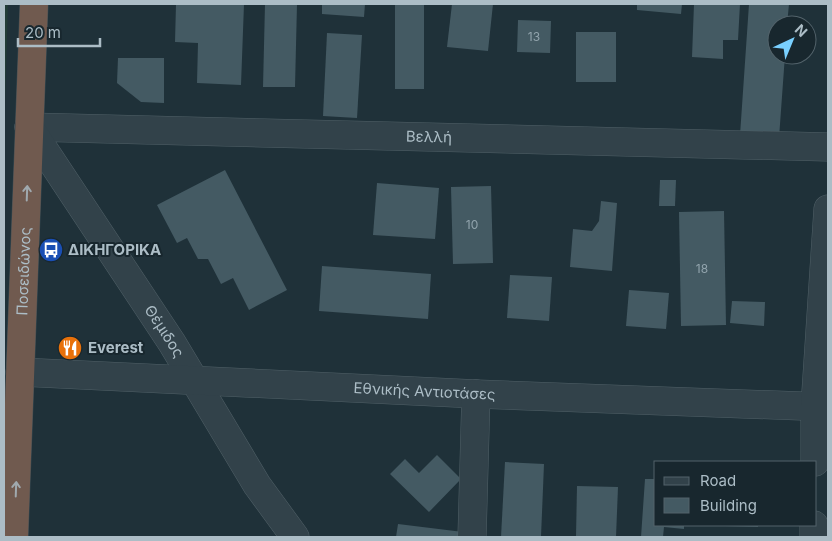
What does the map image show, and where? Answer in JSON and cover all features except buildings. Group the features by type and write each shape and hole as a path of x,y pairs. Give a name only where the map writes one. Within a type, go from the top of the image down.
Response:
{"highway":[{"name":"Ποσειδώνος","path":"14,537 34,4"}],"street":[{"name":"Βελλή","path":"29,127 828,147"},
{"name":"Θέμιδος","path":"29,127 172,343 257,485 295,537"},
{"path":"815,461 822,407 828,209"},
{"name":"Εθνικής Αντιοτάσες","path":"20,372 476,394 822,407"},
{"path":"472,537 476,394"}],"green space":[{"path":"4,4 8,4 4,138"}],"place":[{"name":"ΔΙΚΗΓΟΡΙΚΑ","path":"51,250"},
{"name":"Everest","path":"70,348"}]}
